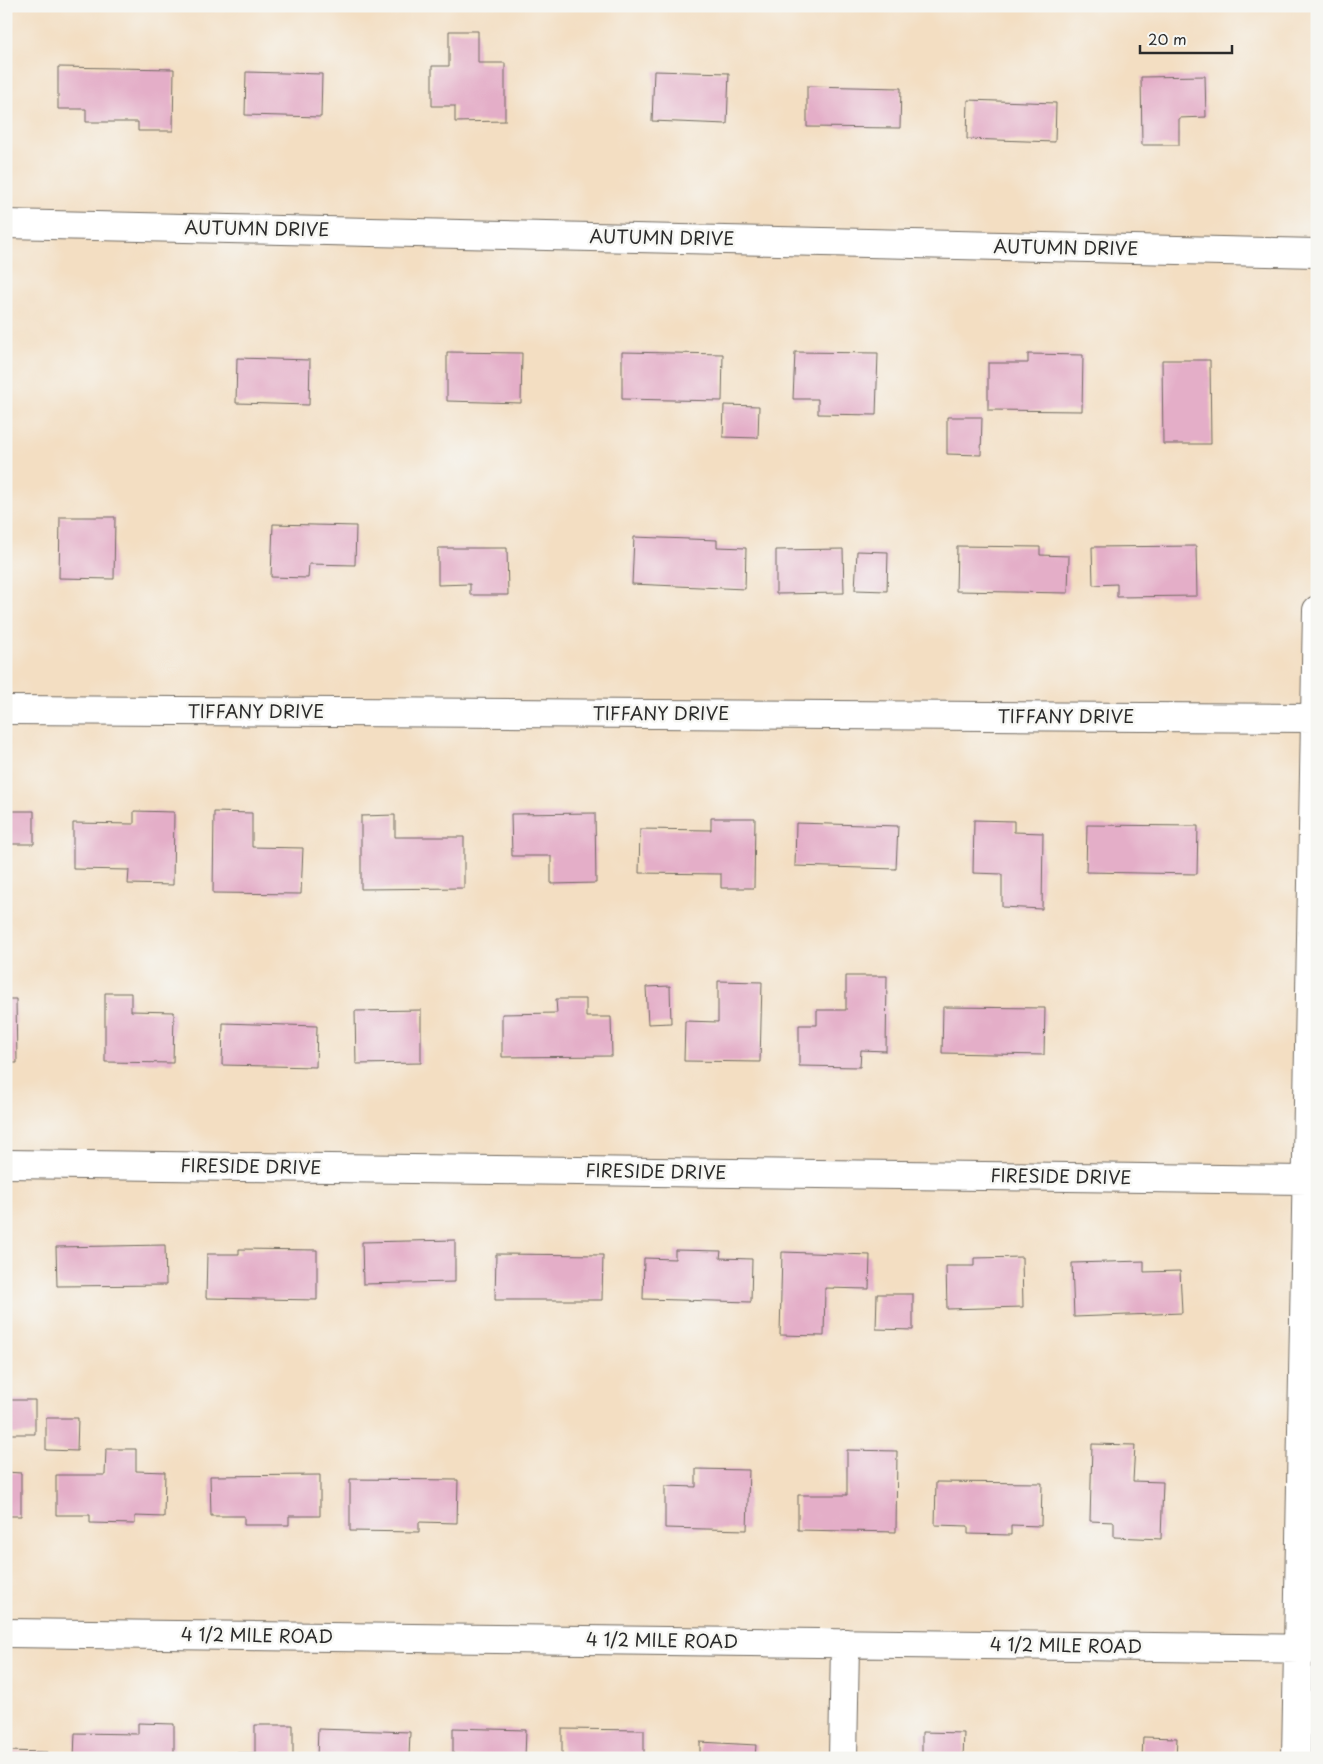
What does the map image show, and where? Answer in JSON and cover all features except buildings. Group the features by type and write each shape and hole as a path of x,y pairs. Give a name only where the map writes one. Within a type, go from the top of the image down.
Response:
{"street":[{"name":"AUTUMN DRIVE","path":"6,224 1317,253"},
{"path":"1296,1758 1307,1649 1306,1180 1317,610"},
{"name":"TIFFANY DRIVE","path":"6,710 1315,718"},
{"name":"FIRESIDE DRIVE","path":"6,1164 1306,1180"},
{"name":"4 1/2 MILE ROAD","path":"6,1633 1307,1649"},
{"path":"843,1758 846,1643"}]}
